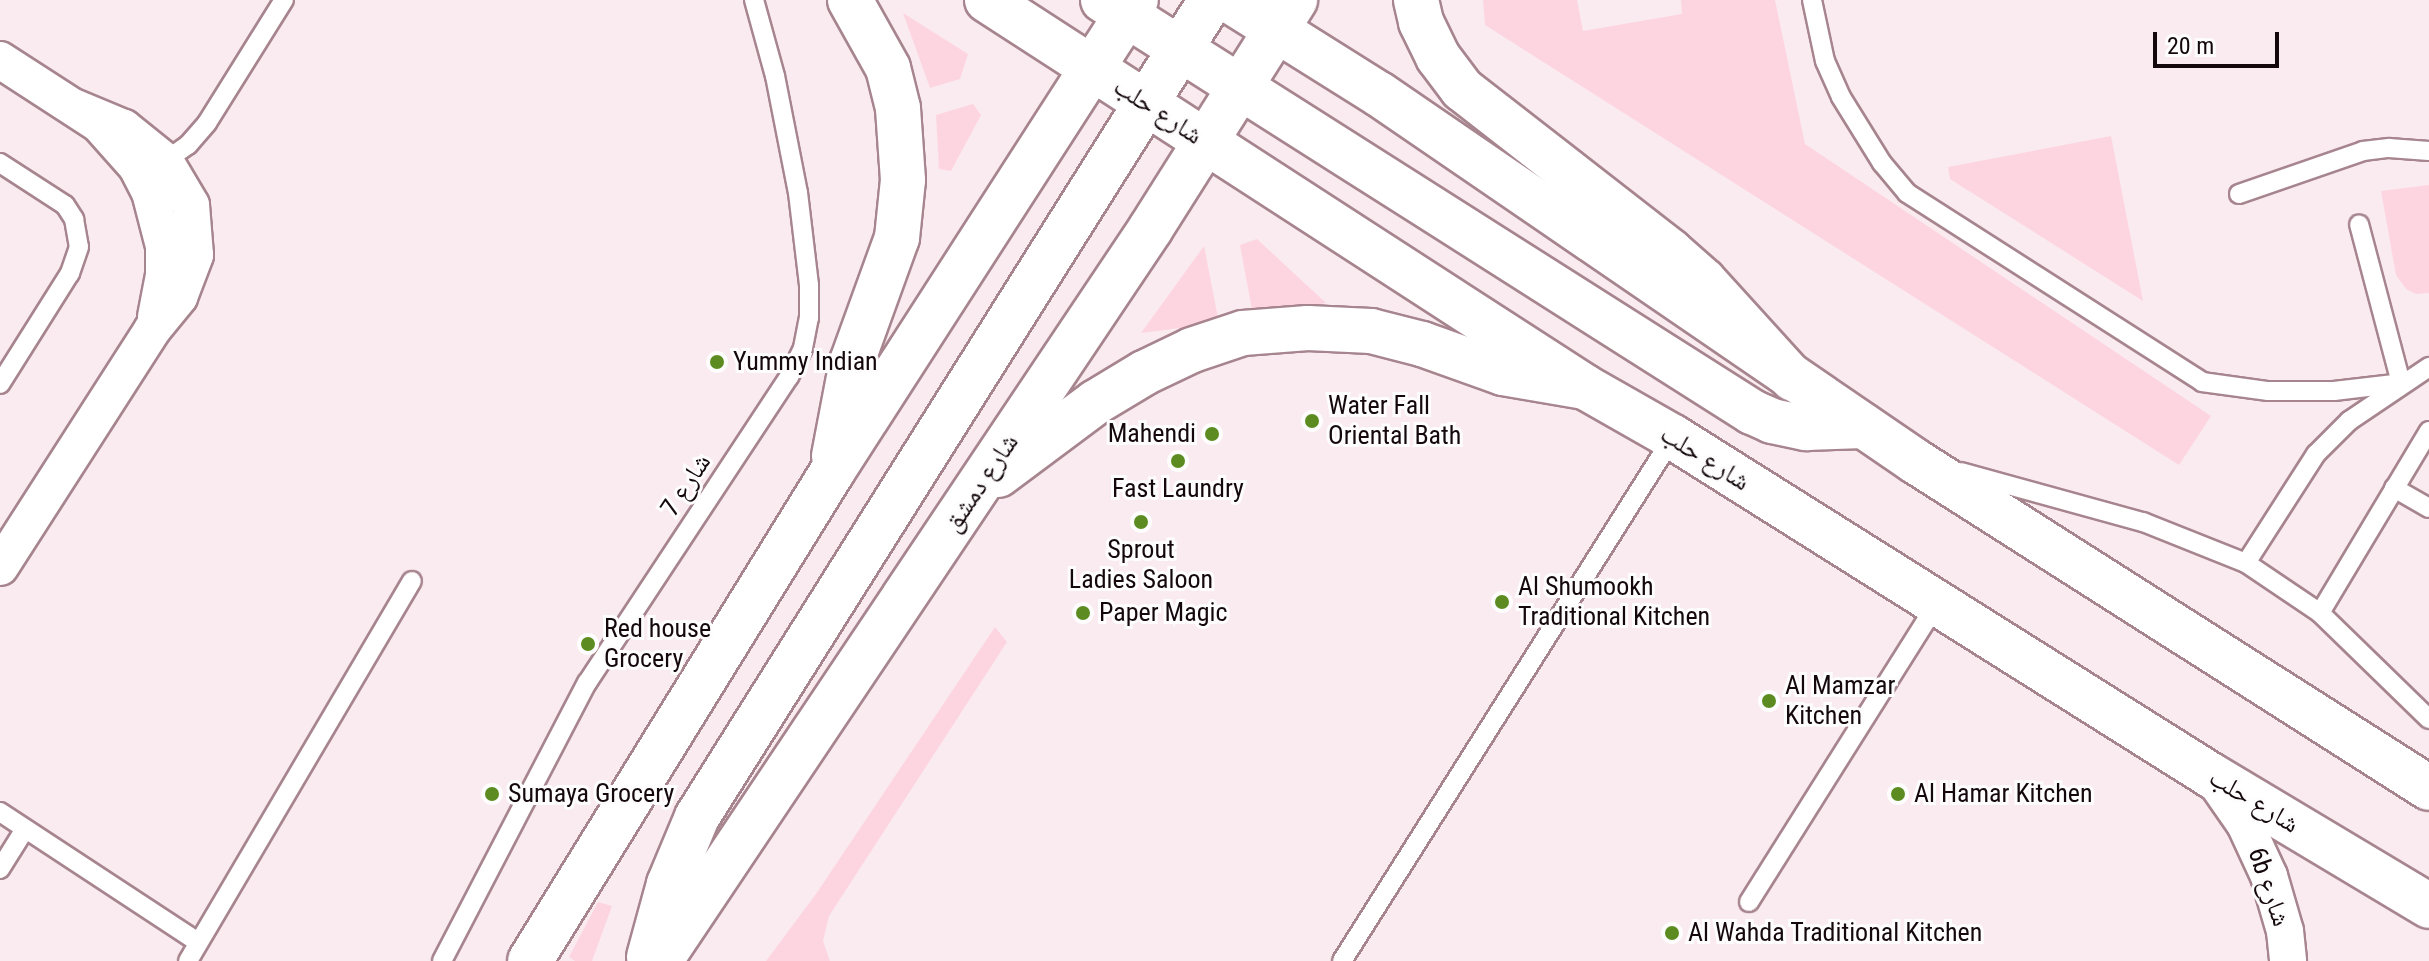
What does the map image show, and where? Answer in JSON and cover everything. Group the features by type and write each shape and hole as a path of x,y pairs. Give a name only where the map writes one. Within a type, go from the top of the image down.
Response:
{"main road":[{"path":"832,472 838,423 852,362 897,238 903,180 898,108 888,68 850,0"},
{"name":"شارع حلب","path":"987,0 1585,387 1673,437 2212,776 2429,906"},
{"path":"648,961 669,884 697,817 1211,0"},
{"path":"1229,0 1286,15 1379,94 1793,379 1915,461 2429,788"},
{"path":"1416,0 1421,22 1438,57 1462,89 1670,251 1704,281 1793,379"},
{"path":"530,961 832,472 1092,68 1122,5 1179,51 1752,412 1798,427 1863,426"},
{"name":"شارع دمشق","path":"660,961 973,493 1286,15"},
{"path":"973,493 1096,402 1144,373 1192,350 1243,333 1308,328 1371,331 1422,344 1503,373 1585,387"}],"street":[{"path":"0,60 76,108 120,144 150,192 164,246 164,275 152,330"},
{"path":"0,567 152,330 179,297 195,255 191,205 180,181 165,161 124,128 76,108"},
{"name":"6b شارع","path":"2212,776 2245,824 2269,876 2285,931 2288,961"}],"lane":[{"path":"165,161 188,145 207,123 284,0"},
{"name":"شارع 7","path":"442,961 587,683 789,377 803,348 809,318 809,285 798,193 775,76 754,0"},
{"path":"1812,0 1825,61 1841,97 1882,163 1907,193 2202,382 2268,391 2334,391 2401,383"},
{"path":"2239,194 2363,151 2389,148 2429,151"},
{"path":"0,163 65,205 74,219 79,247 70,273 0,384"},
{"path":"2359,224 2401,383"},
{"path":"2246,563 2316,454 2349,421 2401,383 2429,367"},
{"path":"2320,613 2429,431"},
{"path":"1342,961 1673,437"},
{"path":"1915,461 2143,522 2246,563 2320,613 2429,719"},
{"path":"2394,488 2429,508"},
{"path":"188,961 412,581"},
{"path":"1749,902 1937,604"},
{"path":"0,812 198,942"},
{"path":"0,869 25,829"}],"shaded area":[{"path":"1483,0 1577,0 1583,31 1682,14 1681,0 1775,0 1805,144 2211,416 2179,465 1485,25"},
{"path":"903,13 968,54 960,79 930,88"},
{"path":"973,104 981,115 951,171 939,169 936,115"},
{"path":"2111,136 2143,301 1950,179 1948,167"},
{"path":"2429,185 2429,293 2416,294 2406,289 2396,275 2381,191"},
{"path":"1257,239 1326,303 1253,315 1240,245"},
{"path":"1204,246 1219,323 1141,333"},
{"path":"995,627 1007,642 829,916 823,941 830,961 766,961 816,894"},
{"path":"598,902 612,906 592,961 575,961 569,957"}],"place":[{"name":"Yummy Indian","path":"717,362"},
{"name":"Water Fall Oriental Bath","path":"1312,421"},
{"name":"Mahendi","path":"1212,434"},
{"name":"Fast Laundry","path":"1178,461"},
{"name":"Sprout Ladies Saloon","path":"1141,522"},
{"name":"Al Shumookh Traditional Kitchen","path":"1502,602"},
{"name":"Paper Magic","path":"1083,613"},
{"name":"Red house Grocery","path":"588,644"},
{"name":"Al Mamzar Kitchen","path":"1769,701"},
{"name":"Sumaya Grocery","path":"492,794"},
{"name":"Al Hamar Kitchen","path":"1898,794"},
{"name":"Al Wahda Traditional Kitchen","path":"1672,933"}]}
